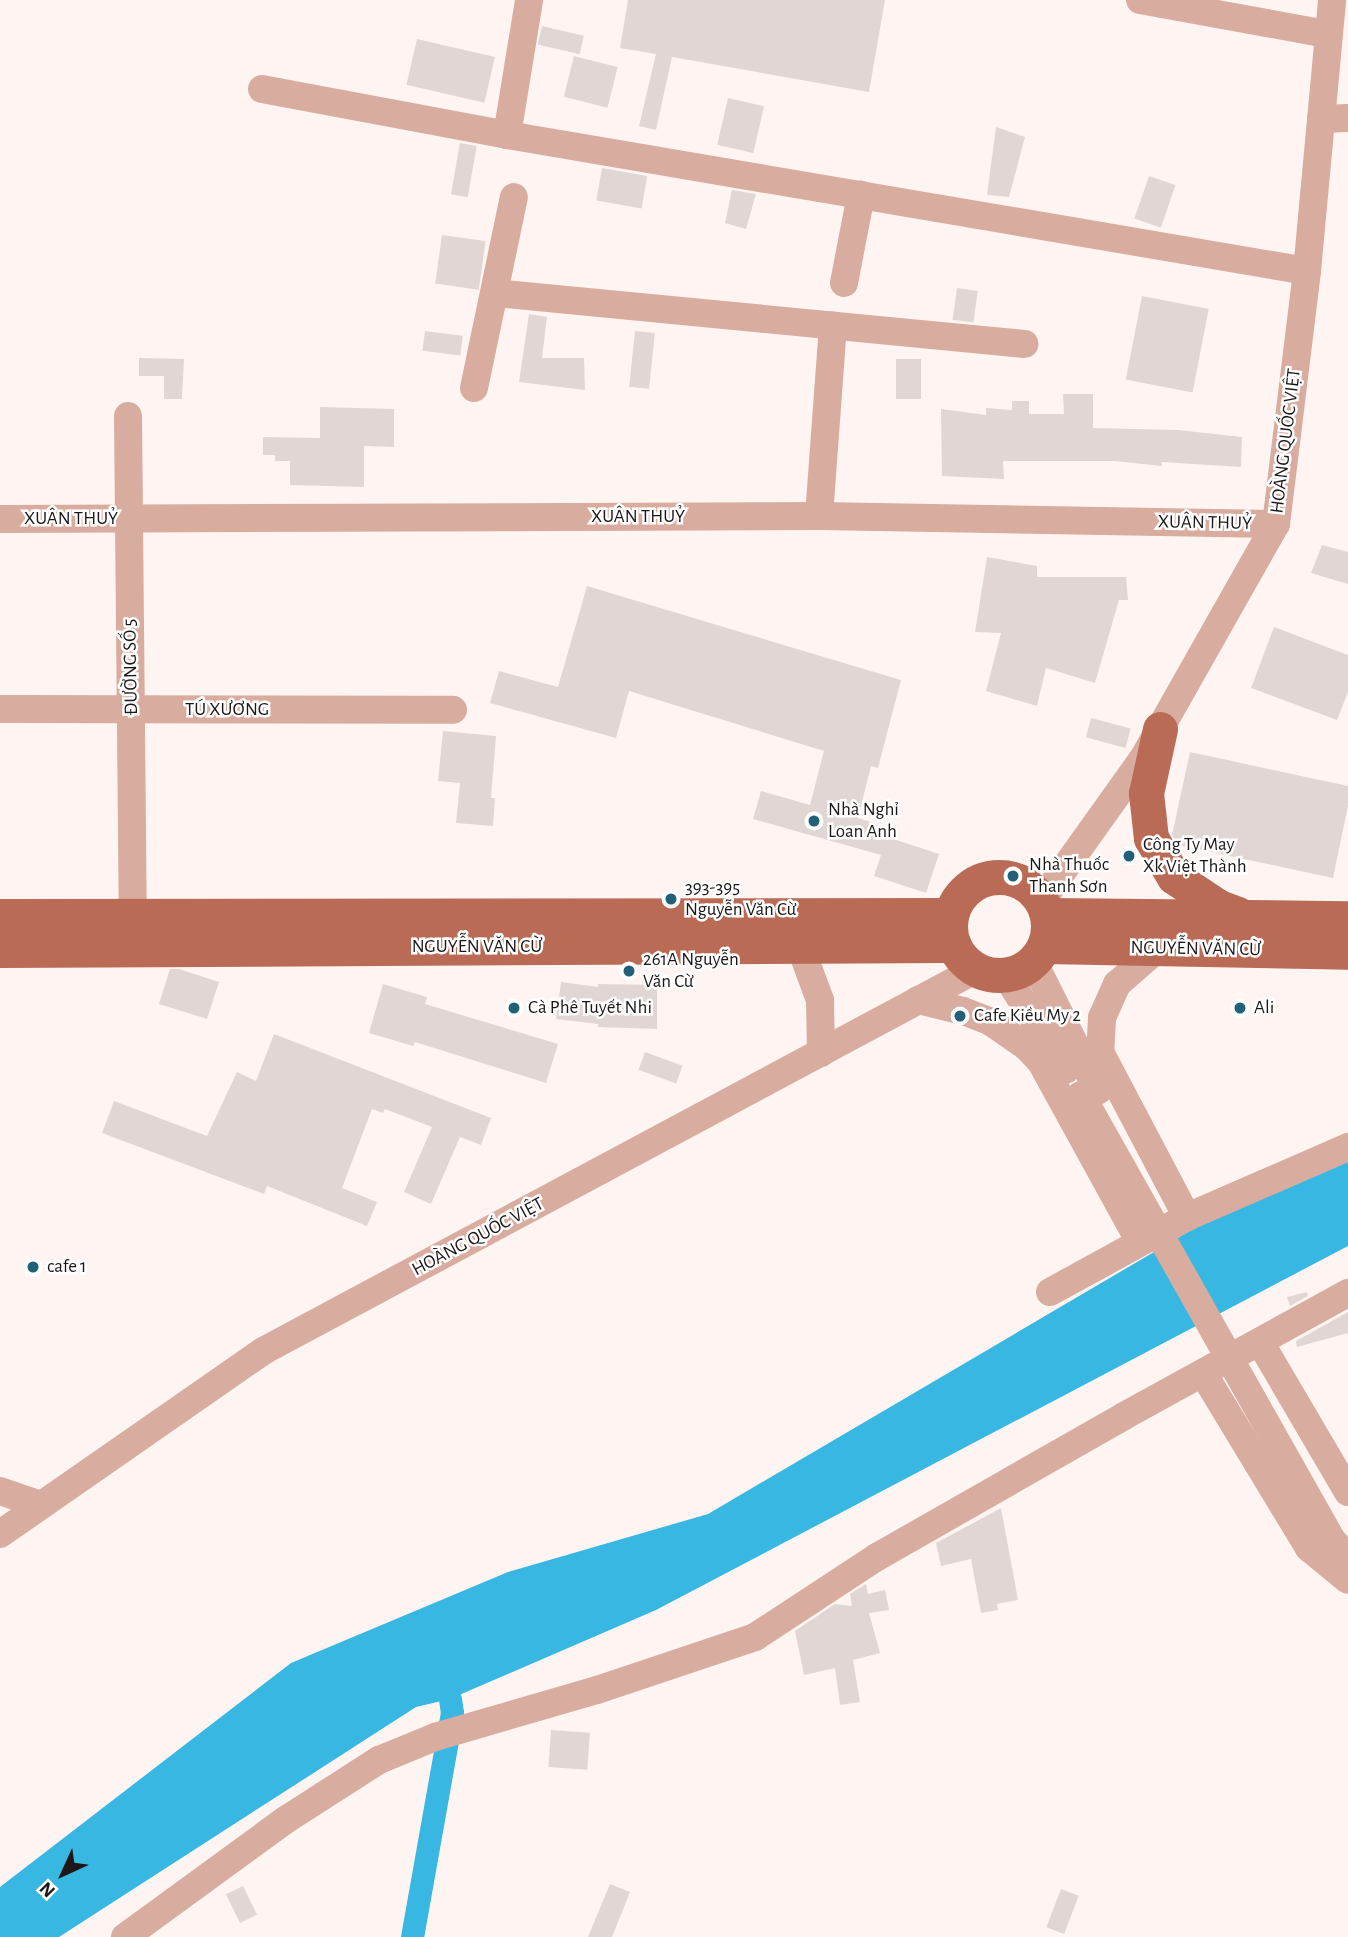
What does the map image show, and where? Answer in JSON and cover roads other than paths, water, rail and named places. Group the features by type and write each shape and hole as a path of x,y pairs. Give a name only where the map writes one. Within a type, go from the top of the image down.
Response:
{"main road":[{"path":"1160,729 1146,793 1151,838 1174,877 1219,908 1248,917"},
{"name":"NGUYỄN VĂN CỪ","path":"0,916 133,933 800,946 1006,941 1248,917 1348,918"},
{"name":"NGUYỄN VĂN CỪ","path":"0,950 133,933 1006,941 1157,948 1348,952"}],"street":[{"path":"507,135 529,0"},
{"path":"1140,0 1328,34"},
{"name":"HOÀNG QUỐC VIỆT","path":"0,1534 265,1350 918,1000 1006,941 1144,757 1276,524 1307,271 1335,119 1328,34 1332,0"},
{"path":"261,89 507,135 1307,271"},
{"path":"844,283 861,195"},
{"path":"474,388 514,197"},
{"path":"495,293 1025,344"},
{"path":"819,516 833,326"},
{"name":"ĐƯỜNG SỐ 5","path":"128,416 133,933"},
{"name":"XUÂN THUỶ","path":"0,519 819,516 1276,524"},
{"name":"TÚ XƯƠNG","path":"0,709 453,709"},
{"path":"1006,941 1332,1539 1348,1557"},
{"path":"800,946 820,1000 821,1053"},
{"path":"1157,948 1117,984 1102,1018 1100,1052 1187,1217"},
{"path":"918,1000 963,1011 991,1022 1027,1047 1041,1062 1140,1242"},
{"path":"1089,1093 1348,1537"},
{"path":"1050,1292 1187,1217 1348,1147"},
{"path":"125,1937 276,1827 379,1760 435,1737 597,1690 755,1637 877,1557 1348,1293"},
{"path":"1260,1342 1348,1492"},
{"path":"1203,1373 1309,1548 1348,1580"},
{"path":"0,1491 41,1506"}],"water":[{"path":"1348,1138 1348,1246 656,1610 450,1699 416,1707 59,1937 0,1937 0,1887 291,1663 508,1572 708,1514"}],"waterway":[{"path":"412,1937 452,1713 450,1699"}],"place":[{"name":"Nhà Nghỉ Loan Anh","path":"814,821"},
{"name":"Công Ty May Xk Việt Thành","path":"1129,856"},
{"name":"Nhà Thuốc Thanh Sơn","path":"1013,876"},
{"name":"393-395 Nguyễn Văn Cừ","path":"671,899"},
{"name":"261A Nguyễn Văn Cừ","path":"629,971"},
{"name":"Cà Phê Tuyết Nhi","path":"514,1008"},
{"name":"Ali","path":"1240,1008"},
{"name":"Cafe Kiều My 2","path":"960,1016"},
{"name":"cafe 1","path":"33,1267"}]}
